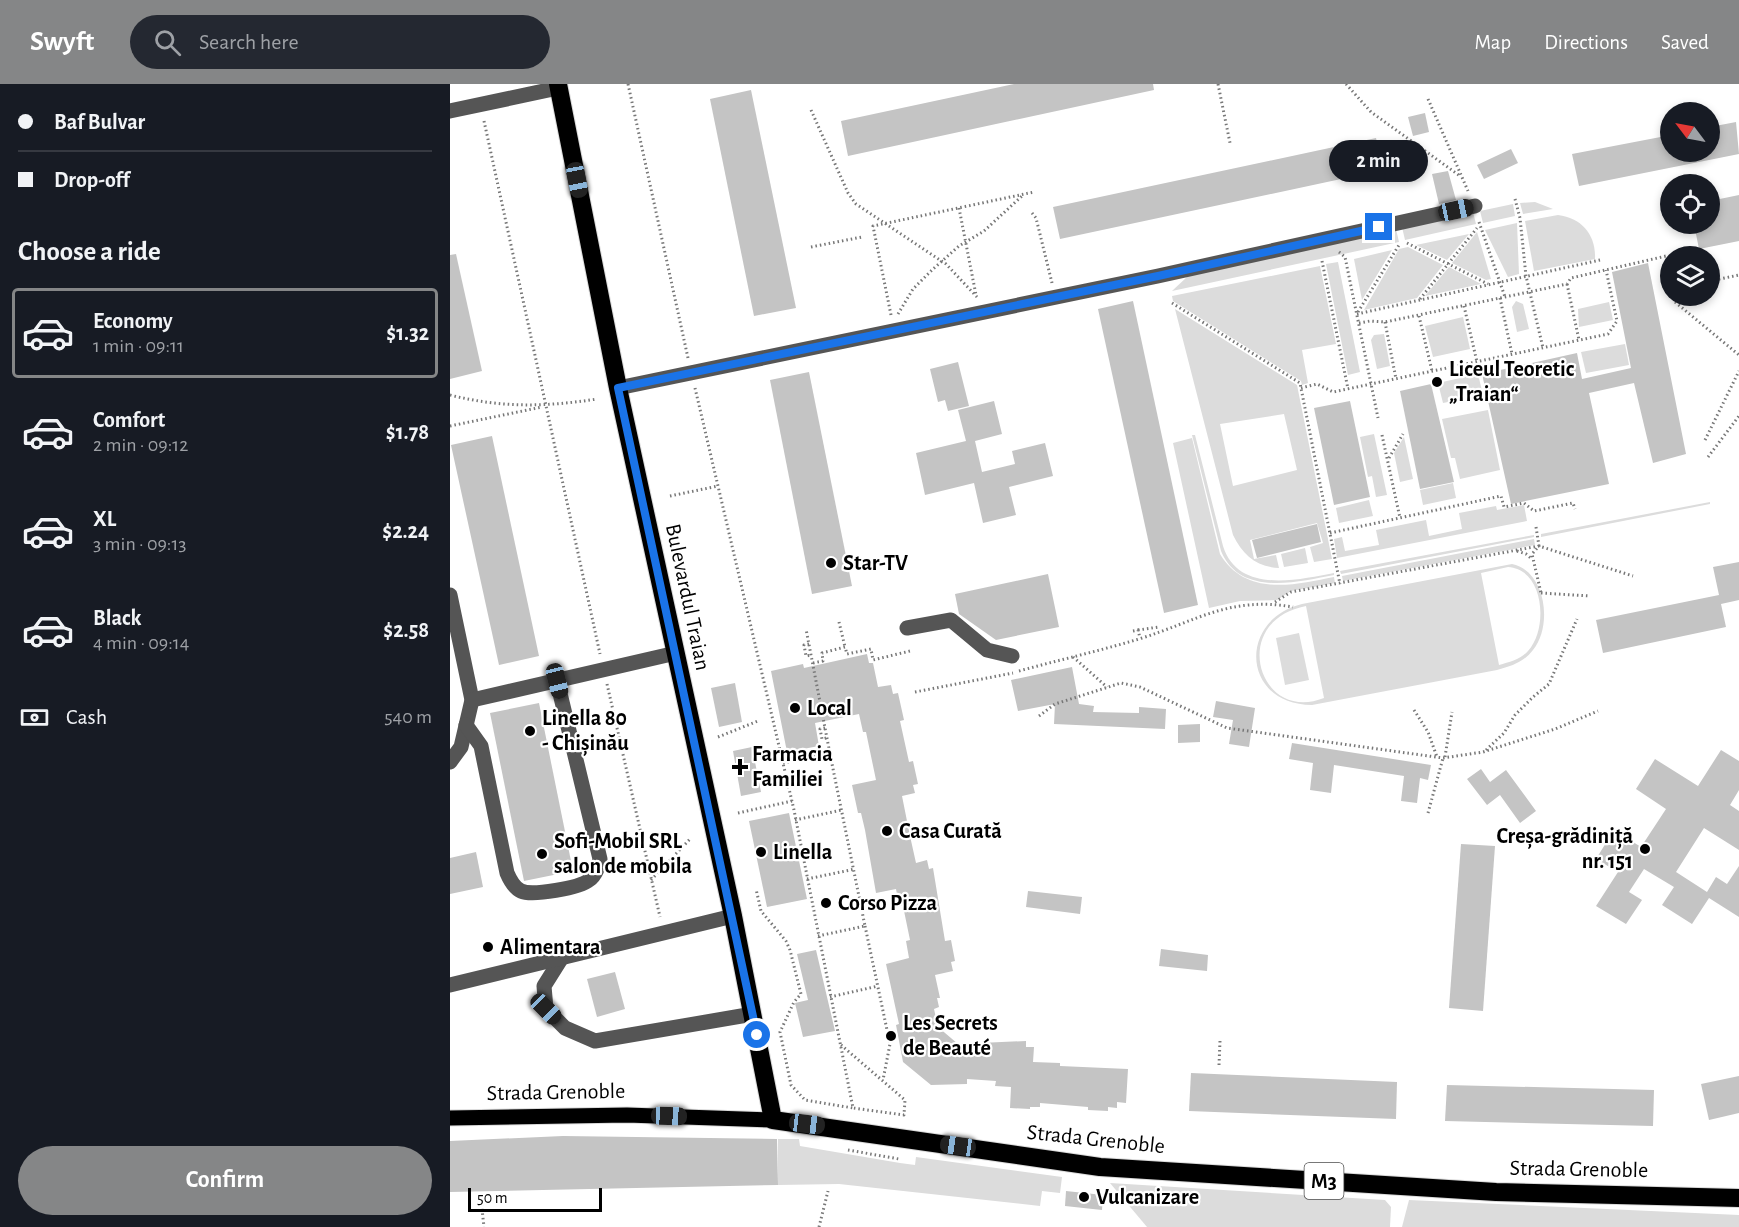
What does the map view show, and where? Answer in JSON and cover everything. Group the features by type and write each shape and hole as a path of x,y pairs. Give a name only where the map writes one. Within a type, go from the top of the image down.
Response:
{"highway":[{"name":"Bulevardul Traian","path":"558,86 618,388 733,915 773,1120"},
{"name":"Strada Grenoble","path":"773,1120 1100,1167 1496,1192 1739,1197"}],"main road":[{"name":"Strada Grenoble","path":"450,1118 627,1115 773,1120"}],"lane":[{"path":"450,111 558,86"},
{"path":"618,388 1056,297 1475,206"},
{"path":"450,595 456,656 472,700 461,747 450,762"},
{"path":"907,628 951,620 987,650 1012,656"},
{"path":"472,700 676,653"},
{"path":"466,725 481,746 507,873 512,883 520,891 531,894 579,885 589,880 597,870 600,859 557,681"},
{"path":"450,985 733,915"},
{"path":"561,959 544,986 546,1009 565,1028 595,1041 753,1014"}],"path":[{"path":"628,84 691,372 792,801 853,1108"},
{"path":"1218,84 1230,143"},
{"path":"1346,84 1371,112 1461,177 1428,99"},
{"path":"480,104 604,671 664,933"},
{"path":"811,110 848,193 863,210 942,261 977,297"},
{"path":"909,311 891,315 873,226 1034,192"},
{"path":"898,314 913,289 942,261 984,231 1023,195"},
{"path":"1515,199 1520,218 1526,276 1543,348"},
{"path":"1475,206 1480,227 1501,282 1512,354"},
{"path":"959,208 977,297"},
{"path":"1032,213 1036,218 1056,297"},
{"path":"1418,300 1477,228"},
{"path":"811,247 862,237"},
{"path":"1407,243 1489,285"},
{"path":"1357,314 1399,245"},
{"path":"1345,257 1378,418"},
{"path":"1359,323 1385,322 1503,298 1567,284 1571,278 1660,257"},
{"path":"1357,314 1600,260"},
{"path":"1322,261 1348,389"},
{"path":"1301,388 1317,384 1333,392 1608,334 1617,321 1606,270"},
{"path":"1720,279 1739,275"},
{"path":"1041,283 1051,280"},
{"path":"1567,284 1579,340"},
{"path":"966,299 987,294"},
{"path":"1172,303 1300,383 1340,584"},
{"path":"1464,306 1477,362"},
{"path":"1680,306 1739,355"},
{"path":"1419,315 1432,371"},
{"path":"1385,322 1396,379"},
{"path":"1705,440 1739,371"},
{"path":"450,395 477,402 546,406"},
{"path":"450,426 546,406 597,399"},
{"path":"1708,457 1739,416"},
{"path":"1388,460 1403,434"},
{"path":"1382,435 1400,518"},
{"path":"670,496 718,486"},
{"path":"1330,533 1502,496 1504,507 1524,504 1534,511 1573,503 1575,508"},
{"path":"1536,527 1539,546"},
{"path":"1539,546 1532,554 1540,592 1590,596"},
{"path":"1273,603 1291,592 1539,546 1633,576"},
{"path":"1513,550 1526,554 1534,563"},
{"path":"915,692 995,677 1140,639 1222,608 1273,603 1293,607"},
{"path":"1483,752 1504,734 1515,715 1549,684 1577,619"},
{"path":"839,622 847,654 870,649 873,660 910,651"},
{"path":"1133,631 1159,627"},
{"path":"806,629 826,738 890,1044 883,1080"},
{"path":"1138,630 1140,639"},
{"path":"813,663 823,661 822,653 845,647"},
{"path":"1073,657 1107,687"},
{"path":"1039,716 1055,704 1121,683 1140,687 1227,728 1444,757 1483,752 1555,729 1598,711"},
{"path":"1414,710 1428,732 1437,757"},
{"path":"1428,813 1444,757 1452,712"},
{"path":"718,737 758,721"},
{"path":"783,763 830,754"},
{"path":"738,813 792,801"},
{"path":"795,820 842,810"},
{"path":"651,881 692,838"},
{"path":"807,879 855,869"},
{"path":"756,889 761,912 786,941 790,950 801,994 794,1002 780,1032 787,1076 799,1095 805,1100 904,1115 905,1100 839,1044"},
{"path":"818,936 866,926"},
{"path":"830,997 878,986"},
{"path":"1219,1065 1220,1041"},
{"path":"826,1111 827,1103"},
{"path":"819,1227 828,1191"},
{"path":"481,1200 484,1227"}],"shaded area":[{"path":"1535,202 1553,209 1523,214 1520,203"},
{"path":"1513,204 1515,216 1483,223 1480,211"},
{"path":"1473,212 1476,224 1405,240 1402,227"},
{"path":"1558,215 1574,220 1586,229 1593,242 1595,259 1534,271 1525,221"},
{"path":"1517,223 1519,274 1508,277 1485,230"},
{"path":"1396,229 1399,242 1172,291 1188,276"},
{"path":"1477,232 1491,279 1486,280 1452,263"},
{"path":"1469,234 1447,260 1416,245"},
{"path":"1408,247 1443,265 1417,298 1364,310 1399,249"},
{"path":"1392,250 1362,300 1354,259"},
{"path":"1338,262 1360,372 1348,375 1326,264"},
{"path":"1320,266 1336,344 1302,350 1308,383 1302,385 1301,381 1173,301 1172,296"},
{"path":"1449,267 1481,284 1425,296"},
{"path":"1516,301 1523,304 1529,329 1517,332 1512,307"},
{"path":"1609,302 1613,320 1579,327 1578,309"},
{"path":"1175,309 1297,385 1332,559 1314,562 1310,547 1323,543 1317,523 1250,540 1254,559 1276,555 1279,568 1251,559 1233,535","holes":["1284,414 1297,470 1233,486 1220,424"]},
{"path":"1463,317 1470,349 1433,357 1425,326"},
{"path":"1384,334 1390,366 1377,369 1371,340 1374,335"},
{"path":"1625,344 1629,365 1586,373 1581,352"},
{"path":"1478,374 1483,395 1443,403 1438,383"},
{"path":"1488,410 1500,470 1460,479 1455,458 1451,458 1442,419"},
{"path":"1374,434 1387,495 1376,497 1372,476 1368,477 1360,437"},
{"path":"1192,435 1195,435 1223,546 1231,561 1241,571 1270,580 1287,580 1334,573 1334,575 1303,581 1271,583 1255,581 1241,575 1230,566 1221,551"},
{"path":"1404,437 1413,479 1400,482 1394,453"},
{"path":"1192,438 1220,554 1231,568 1243,577 1272,585 1303,583 1334,577 1335,583 1291,591 1277,600 1240,601 1209,608 1173,443"},
{"path":"1453,483 1456,498 1423,505 1420,490"},
{"path":"1369,500 1373,516 1339,523 1336,508"},
{"path":"1710,502 1710,504 1541,537 1541,534"},
{"path":"1524,505 1527,521 1337,558 1334,539 1342,537 1345,551 1379,545 1376,530 1426,520 1429,536 1462,529 1459,513 1496,506 1497,510"},
{"path":"1534,535 1534,537 1341,574 1340,571"},
{"path":"1534,539 1535,545 1343,581 1342,576"},
{"path":"1305,548 1308,563 1284,567 1281,554"},
{"path":"1512,564 1523,569 1532,577 1543,601 1543,627 1539,640 1522,661 1497,670 1312,705 1289,701 1282,697 1301,702 1324,698 1306,606 1282,615 1267,630 1260,649 1261,667 1269,684 1282,697 1272,691 1261,677 1256,660 1258,643 1266,627 1281,613 1302,604","holes":["1508,567 1520,570 1536,588 1540,615 1535,641 1525,654 1499,665 1481,573"]},
{"path":"1299,633 1309,680 1285,685 1276,638"},
{"path":"778,1139 799,1139 800,1146 900,1163 915,1165 916,1157 1062,1177 1060,1193 1042,1191 1040,1206 839,1184 778,1185"},
{"path":"1110,1183 1385,1200 1391,1207 1390,1227 1147,1227"},
{"path":"1409,1200 1739,1215 1739,1227 1402,1227"}],"building":[{"path":"1014,84 1153,84 1154,90 848,156 841,121"},
{"path":"751,90 796,308 754,316 710,99"},
{"path":"1425,113 1429,132 1413,136 1408,117"},
{"path":"1736,122 1739,154 1720,158 1720,125"},
{"path":"1660,137 1660,162 1699,162 1579,186 1572,154"},
{"path":"1376,138 1383,170 1060,239 1053,207"},
{"path":"1511,149 1518,163 1484,179 1477,165"},
{"path":"1448,171 1456,200 1439,204 1432,174"},
{"path":"1739,195 1739,241 1714,246 1698,246 1696,234 1720,234 1720,199"},
{"path":"456,254 482,371 450,379 450,255"},
{"path":"1648,263 1686,454 1653,463 1634,383 1589,393 1609,484 1511,504 1482,374 1577,353 1582,379 1631,368 1612,272"},
{"path":"1133,301 1198,605 1164,613 1098,309"},
{"path":"958,362 969,406 948,411 945,400 938,402 930,369"},
{"path":"809,372 852,586 812,594 770,380"},
{"path":"1431,384 1454,482 1420,489 1400,391"},
{"path":"994,401 1002,434 975,441 982,472 1015,464 1012,451 1045,443 1053,476 1009,487 1016,515 983,523 974,483 925,495 916,453 966,441 958,410"},
{"path":"1350,401 1370,497 1334,505 1314,408"},
{"path":"492,436 539,656 499,665 451,445"},
{"path":"1317,524 1321,542 1257,558 1252,540"},
{"path":"1739,562 1739,600 1721,604 1726,627 1603,653 1596,620 1719,595 1713,567"},
{"path":"1048,574 1059,627 996,640 959,614 955,594"},
{"path":"867,654 869,663 873,663 878,687 891,685 893,694 898,693 904,720 900,721 909,762 913,761 918,784 913,785 915,793 902,796 910,836 916,863 927,860 929,869 933,868 945,941 951,940 955,961 951,962 953,971 935,975 940,998 937,998 939,1007 934,1009 938,1027 958,1044 1026,1041 1026,1047 1034,1047 1033,1062 1060,1063 1060,1066 1128,1069 1126,1103 1117,1102 1117,1108 1108,1107 1108,1111 1040,1103 1040,1107 1030,1107 1030,1109 1010,1108 1011,1087 995,1086 996,1081 967,1079 967,1084 931,1085 903,1062 896,1025 899,1024 886,964 909,958 906,941 910,940 903,906 899,906 896,889 876,893 865,830 861,813 858,813 852,785 876,780 866,732 863,732 859,714 815,723 819,746 787,752 771,671 803,664 804,668"},
{"path":"1072,667 1079,704 1094,706 1093,712 1139,713 1139,707 1166,709 1165,729 1054,724 1055,704 1018,711 1011,680"},
{"path":"735,683 742,722 719,727 711,688"},
{"path":"1216,701 1255,708 1249,747 1229,744 1233,720 1213,717"},
{"path":"539,703 573,871 524,881 490,713"},
{"path":"1200,724 1200,742 1178,743 1178,725"},
{"path":"1292,743 1431,765 1428,780 1420,778 1417,803 1401,801 1404,776 1334,765 1331,793 1310,790 1313,763 1289,759"},
{"path":"752,747 761,792 741,796 733,751"},
{"path":"1721,750 1739,761 1739,790 1730,805 1739,811 1739,850 1704,828 1676,872 1707,892 1716,877 1727,884 1739,866 1739,917 1709,898 1692,924 1662,905 1674,887 1644,869 1629,892 1642,900 1626,924 1596,906 1618,872 1596,859 1614,830 1641,847 1666,809 1636,789 1655,759 1698,786"},
{"path":"1481,769 1490,782 1506,770 1536,811 1520,823 1500,795 1487,805 1467,779"},
{"path":"789,813 807,899 767,907 749,821"},
{"path":"1461,844 1495,846 1483,1011 1449,1008"},
{"path":"476,852 483,887 450,894 450,858"},
{"path":"1028,891 1082,897 1080,914 1026,907"},
{"path":"1161,949 1208,955 1207,971 1159,966"},
{"path":"816,950 835,1031 803,1037 795,1003 808,1000 797,954"},
{"path":"615,972 625,1009 597,1017 587,979"},
{"path":"1191,1073 1397,1082 1396,1119 1189,1111"},
{"path":"1739,1076 1739,1113 1709,1120 1701,1084"},
{"path":"1447,1085 1654,1090 1653,1126 1445,1121"},
{"path":"563,1136 777,1139 778,1185 450,1192 450,1141"},
{"path":"1066,1191 1103,1195 1102,1210 1065,1206"}],"place":[{"name":"Liceul Teoretic „Traian“","path":"1437,382"},
{"name":"Star-TV","path":"831,563"},
{"name":"Local","path":"795,708"},
{"name":"Linella 80 - Chișinău","path":"530,731"},
{"name":"Farmacia Familiei","path":"740,767"},
{"name":"Casa Curată","path":"887,831"},
{"name":"Creșa-grădiniță nr. 151","path":"1645,849"},
{"name":"Linella","path":"761,852"},
{"name":"Sofi-Mobil SRL salon de mobila","path":"542,854"},
{"name":"Corso Pizza","path":"826,903"},
{"name":"Alimentara","path":"488,947"},
{"name":"Les Secrets de Beauté","path":"891,1036"},
{"name":"Vulcanizare","path":"1084,1197"}],"route":[{"path":"757,1035 618,388 1158,276 1379,227"}]}
